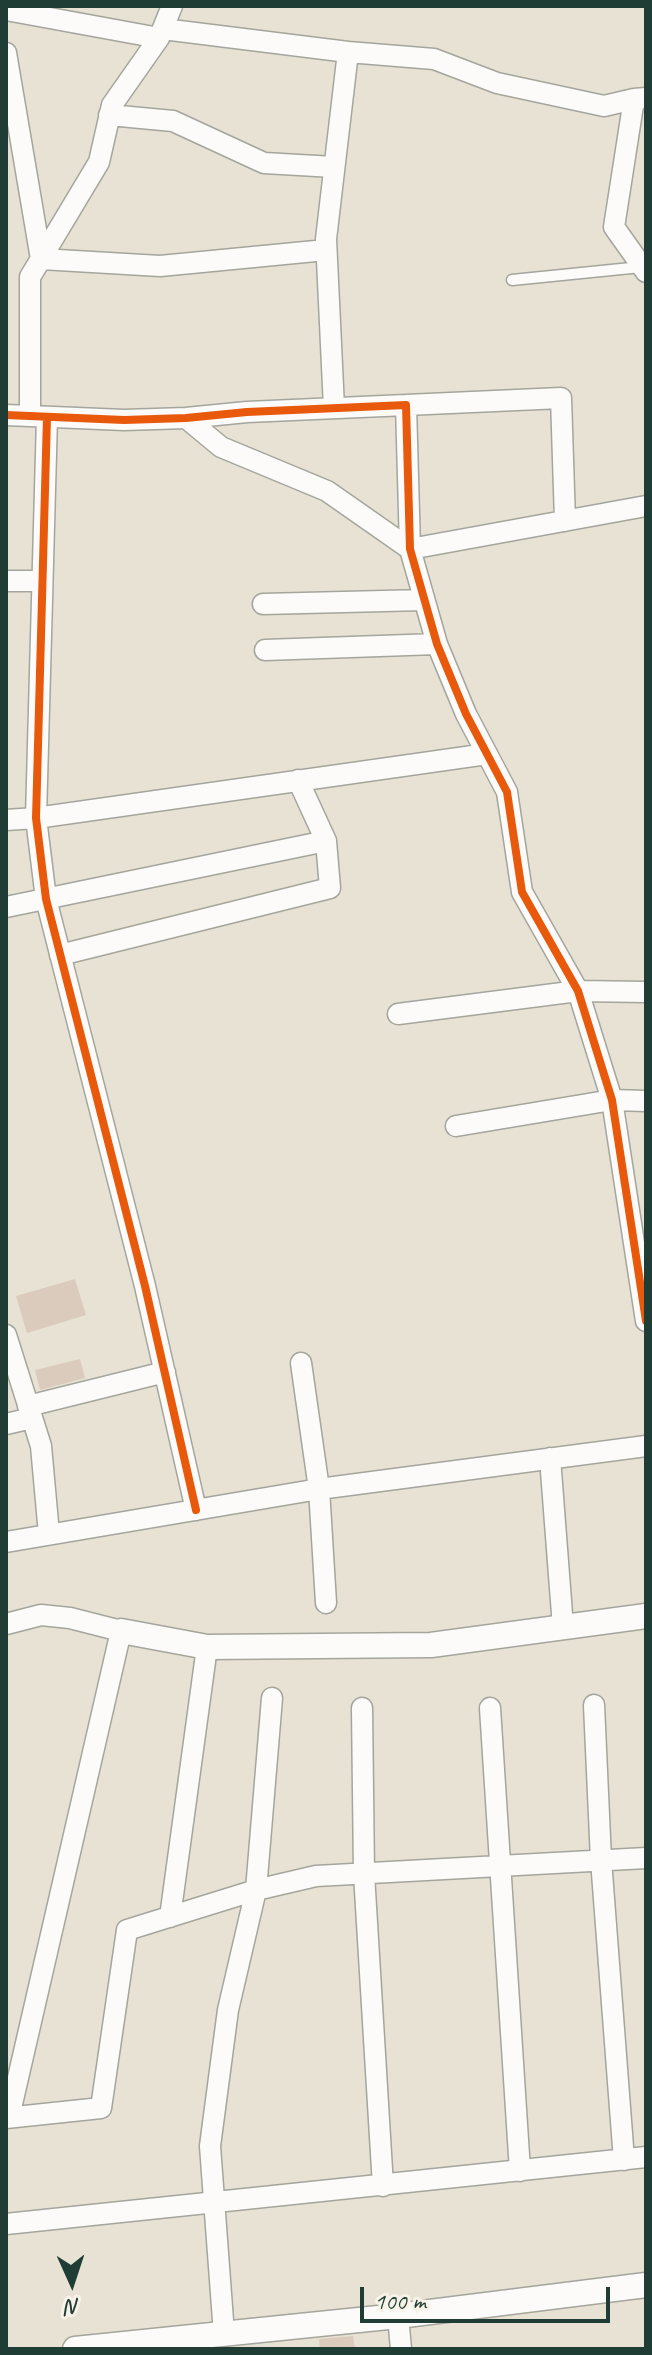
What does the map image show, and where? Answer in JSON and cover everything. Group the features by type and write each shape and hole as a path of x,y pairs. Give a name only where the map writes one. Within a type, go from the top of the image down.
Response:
{"street":[{"path":"172,6 161,33 112,105 99,162 30,277 38,416 42,581 36,818 46,899 145,1286 196,1510"},
{"path":"6,10 161,33 434,59 497,83 604,106 640,98 614,227 644,269"},
{"path":"334,408 326,250 348,52"},
{"path":"6,56 41,259"},
{"path":"109,115 173,121 264,163 334,167"},
{"path":"41,259 160,266 326,250"},
{"path":"6,415 124,420 561,398 565,521"},
{"path":"406,405 410,549 437,644 466,714 507,792 522,892 578,991 612,1100 646,1321"},
{"path":"186,418 221,447 327,491 410,549 646,506"},
{"path":"6,581 42,581"},
{"path":"263,604 424,600"},
{"path":"265,650 437,644"},
{"path":"6,820 487,754"},
{"path":"60,955 330,888 326,841 298,780"},
{"path":"6,907 326,841"},
{"path":"398,1014 578,991 646,992"},
{"path":"456,1126 612,1100 646,1101"},
{"path":"6,1335 41,1446 49,1534"},
{"path":"301,1363 319,1489 326,1603"},
{"path":"6,1424 30,1412 165,1372"},
{"path":"6,1542 319,1489 646,1446"},
{"path":"550,1458 563,1627"},
{"path":"6,1624 41,1615 70,1618 207,1647 431,1645 646,1616"},
{"path":"121,1631 7,2118 101,2108 127,1930 256,1890 316,1876 646,1858"},
{"path":"170,1917 207,1647"},
{"path":"224,2334 210,2146 228,2010 256,1890 272,1698"},
{"path":"594,1705 601,1860 624,2160"},
{"path":"362,1708 364,1874 383,2186"},
{"path":"490,1708 520,2171"},
{"path":"6,2224 646,2157"},
{"path":"88,2348 398,2316 646,2285"},
{"path":"398,2316 401,2349"}],"lane":[{"path":"512,280 644,269"}],"building":[{"path":"75,1279 86,1315 27,1333 16,1296"},
{"path":"80,1359 85,1378 40,1390 35,1370"},
{"path":"353,2336 355,2349 320,2349 319,2339"}],"cycle path":[{"path":"6,415 124,420 406,405 410,549 437,644 466,714 507,792 522,892 578,991 612,1100 646,1321"},
{"path":"47,417 36,818 46,899 145,1286 196,1510"}]}
